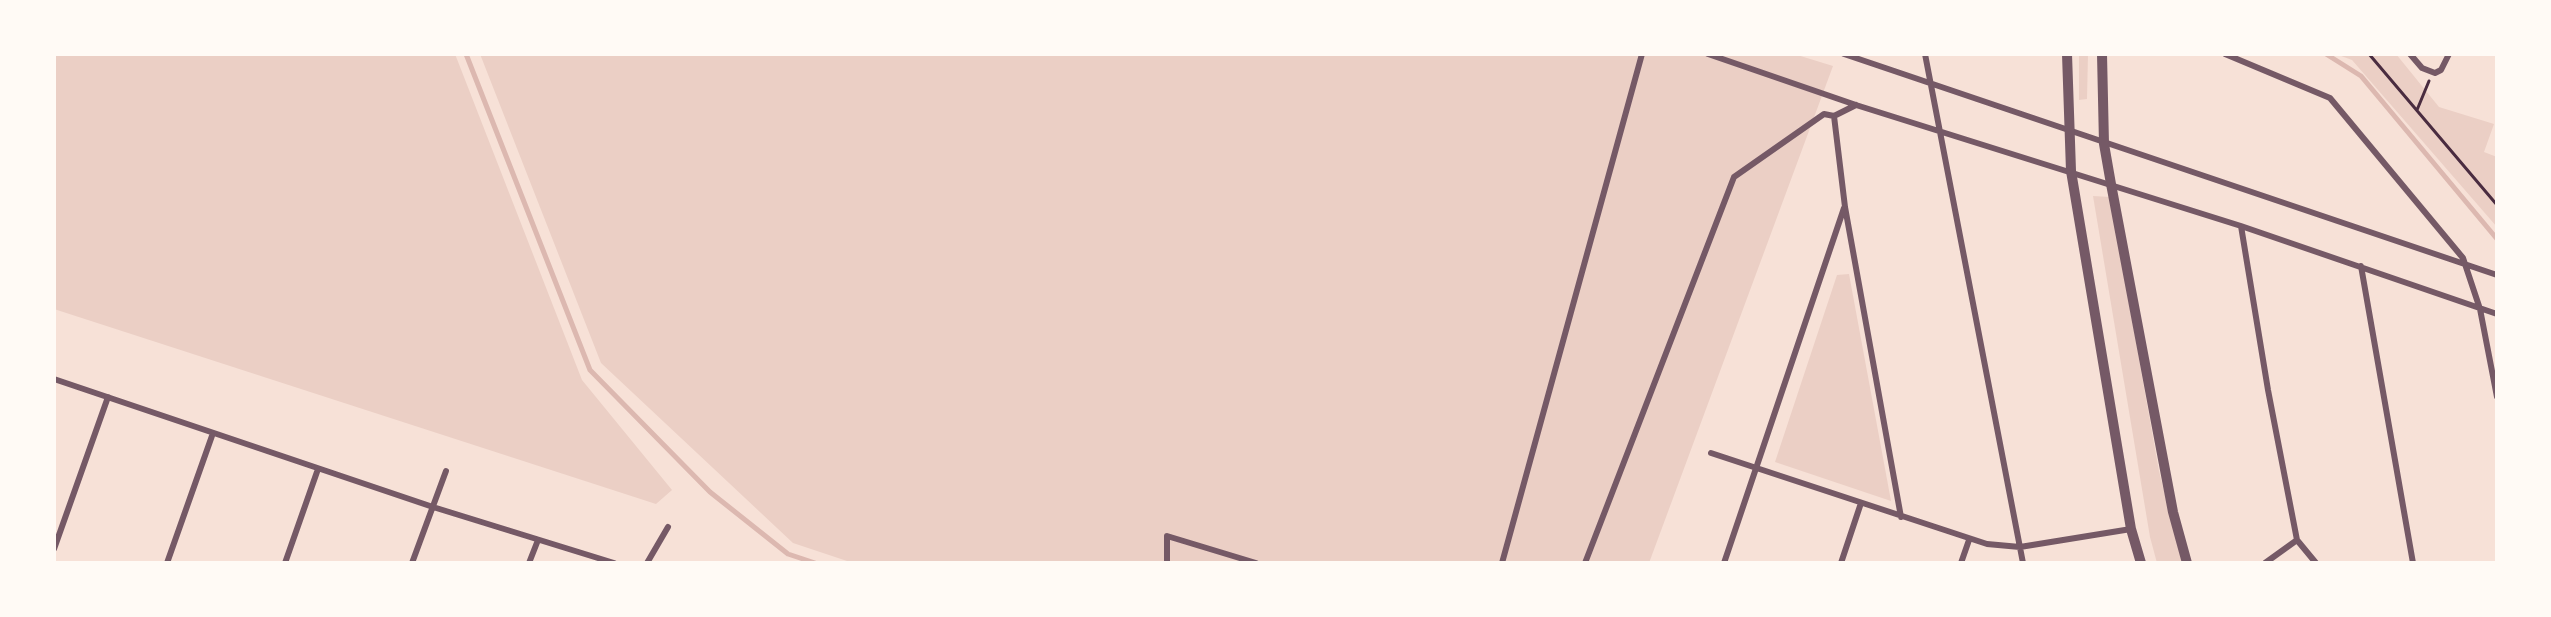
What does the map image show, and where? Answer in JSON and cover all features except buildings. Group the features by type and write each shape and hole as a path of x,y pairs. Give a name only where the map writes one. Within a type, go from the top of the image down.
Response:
{"street":[{"path":"1502,563 1642,54"},
{"path":"1708,54 1856,105 2241,226 2497,314"},
{"path":"1844,54 2104,144 2497,275"},
{"path":"1925,54 2024,563"},
{"path":"2067,54 2071,171 2131,529 2141,563"},
{"path":"2102,54 2104,144 2175,520 2187,563"},
{"path":"2225,54 2330,98 2466,265 2480,309 2497,397"},
{"path":"2410,54 2429,72 2441,70 2449,54"},
{"path":"1585,563 1734,177 1824,114 1834,116 1856,105"},
{"path":"1834,116 1845,207 1901,517"},
{"path":"1724,563 1845,207"},
{"path":"2241,226 2268,390 2297,540 2316,563"},
{"path":"2361,266 2413,563"},
{"path":"54,379 433,507 614,563"},
{"path":"54,549 108,397"},
{"path":"167,563 213,433"},
{"path":"1711,453 1969,540 2020,548 2131,529"},
{"path":"285,563 318,469"},
{"path":"411,563 446,471"},
{"path":"1841,563 1861,503"},
{"path":"647,563 668,527"},
{"path":"1167,563 1167,536 1257,563"},
{"path":"530,563 538,540"},
{"path":"1961,563 1969,540"},
{"path":"2265,563 2297,540"}],"path":[{"path":"2369,54 2497,205"},
{"path":"2417,110 2424,98 2429,72"}],"shaded area":[{"path":"54,54 455,54 582,380 672,490 656,504 54,309"},
{"path":"480,54 1794,54 1833,66 1649,563 853,563 793,543 601,363"},
{"path":"2079,54 2088,54 2087,99 2079,100"},
{"path":"2336,54 2396,54 2439,107 2494,124 2484,152 2497,157 2497,227 2352,60"},
{"path":"2093,196 2110,197 2159,471 2182,563 2157,563 2150,537"},
{"path":"1849,274 1891,501 1775,462 1837,275"}],"waterway":[{"path":"466,54 590,370 710,492 788,554 815,563"},
{"path":"2326,54 2361,76 2497,239"}]}
